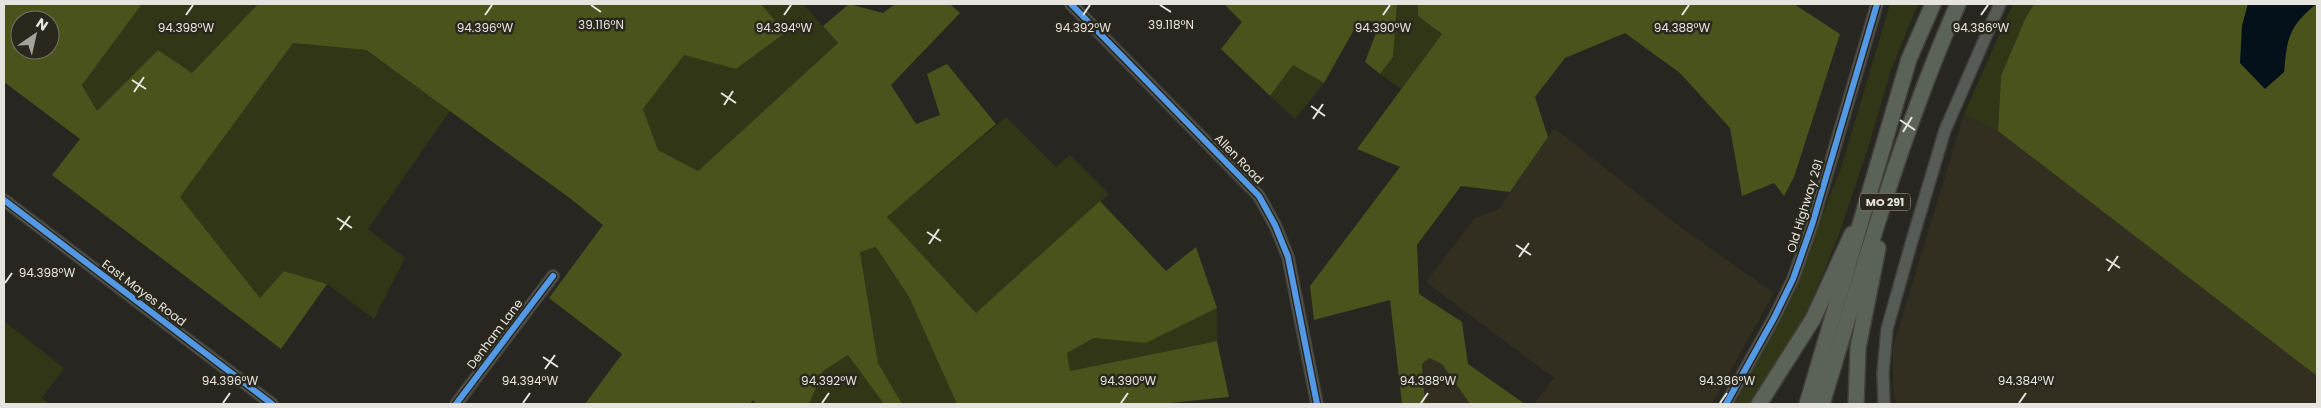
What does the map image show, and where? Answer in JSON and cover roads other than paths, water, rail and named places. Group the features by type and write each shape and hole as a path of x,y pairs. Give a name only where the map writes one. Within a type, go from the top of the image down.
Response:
{"highway":[{"name":"MO 291","path":"1807,404 1853,255 1861,217 1909,59 1933,4"},
{"name":"MO 291","path":"1822,404 1932,62 1958,4"},
{"path":"1856,404 1858,348 1891,185"},
{"path":"1759,404 1813,319 1861,217"}],"street":[{"name":"Allen Road","path":"1071,4 1259,196 1275,225 1288,257 1317,404"},
{"name":"Old Highway 291","path":"1726,404 1774,318 1796,270 1812,225 1877,4"},
{"path":"1884,404 1882,373 1887,329 1911,244 1945,130 2000,4"},
{"name":"East Mayes Road","path":"4,200 272,404"},
{"name":"Denham Lane","path":"456,404 553,276"}]}
